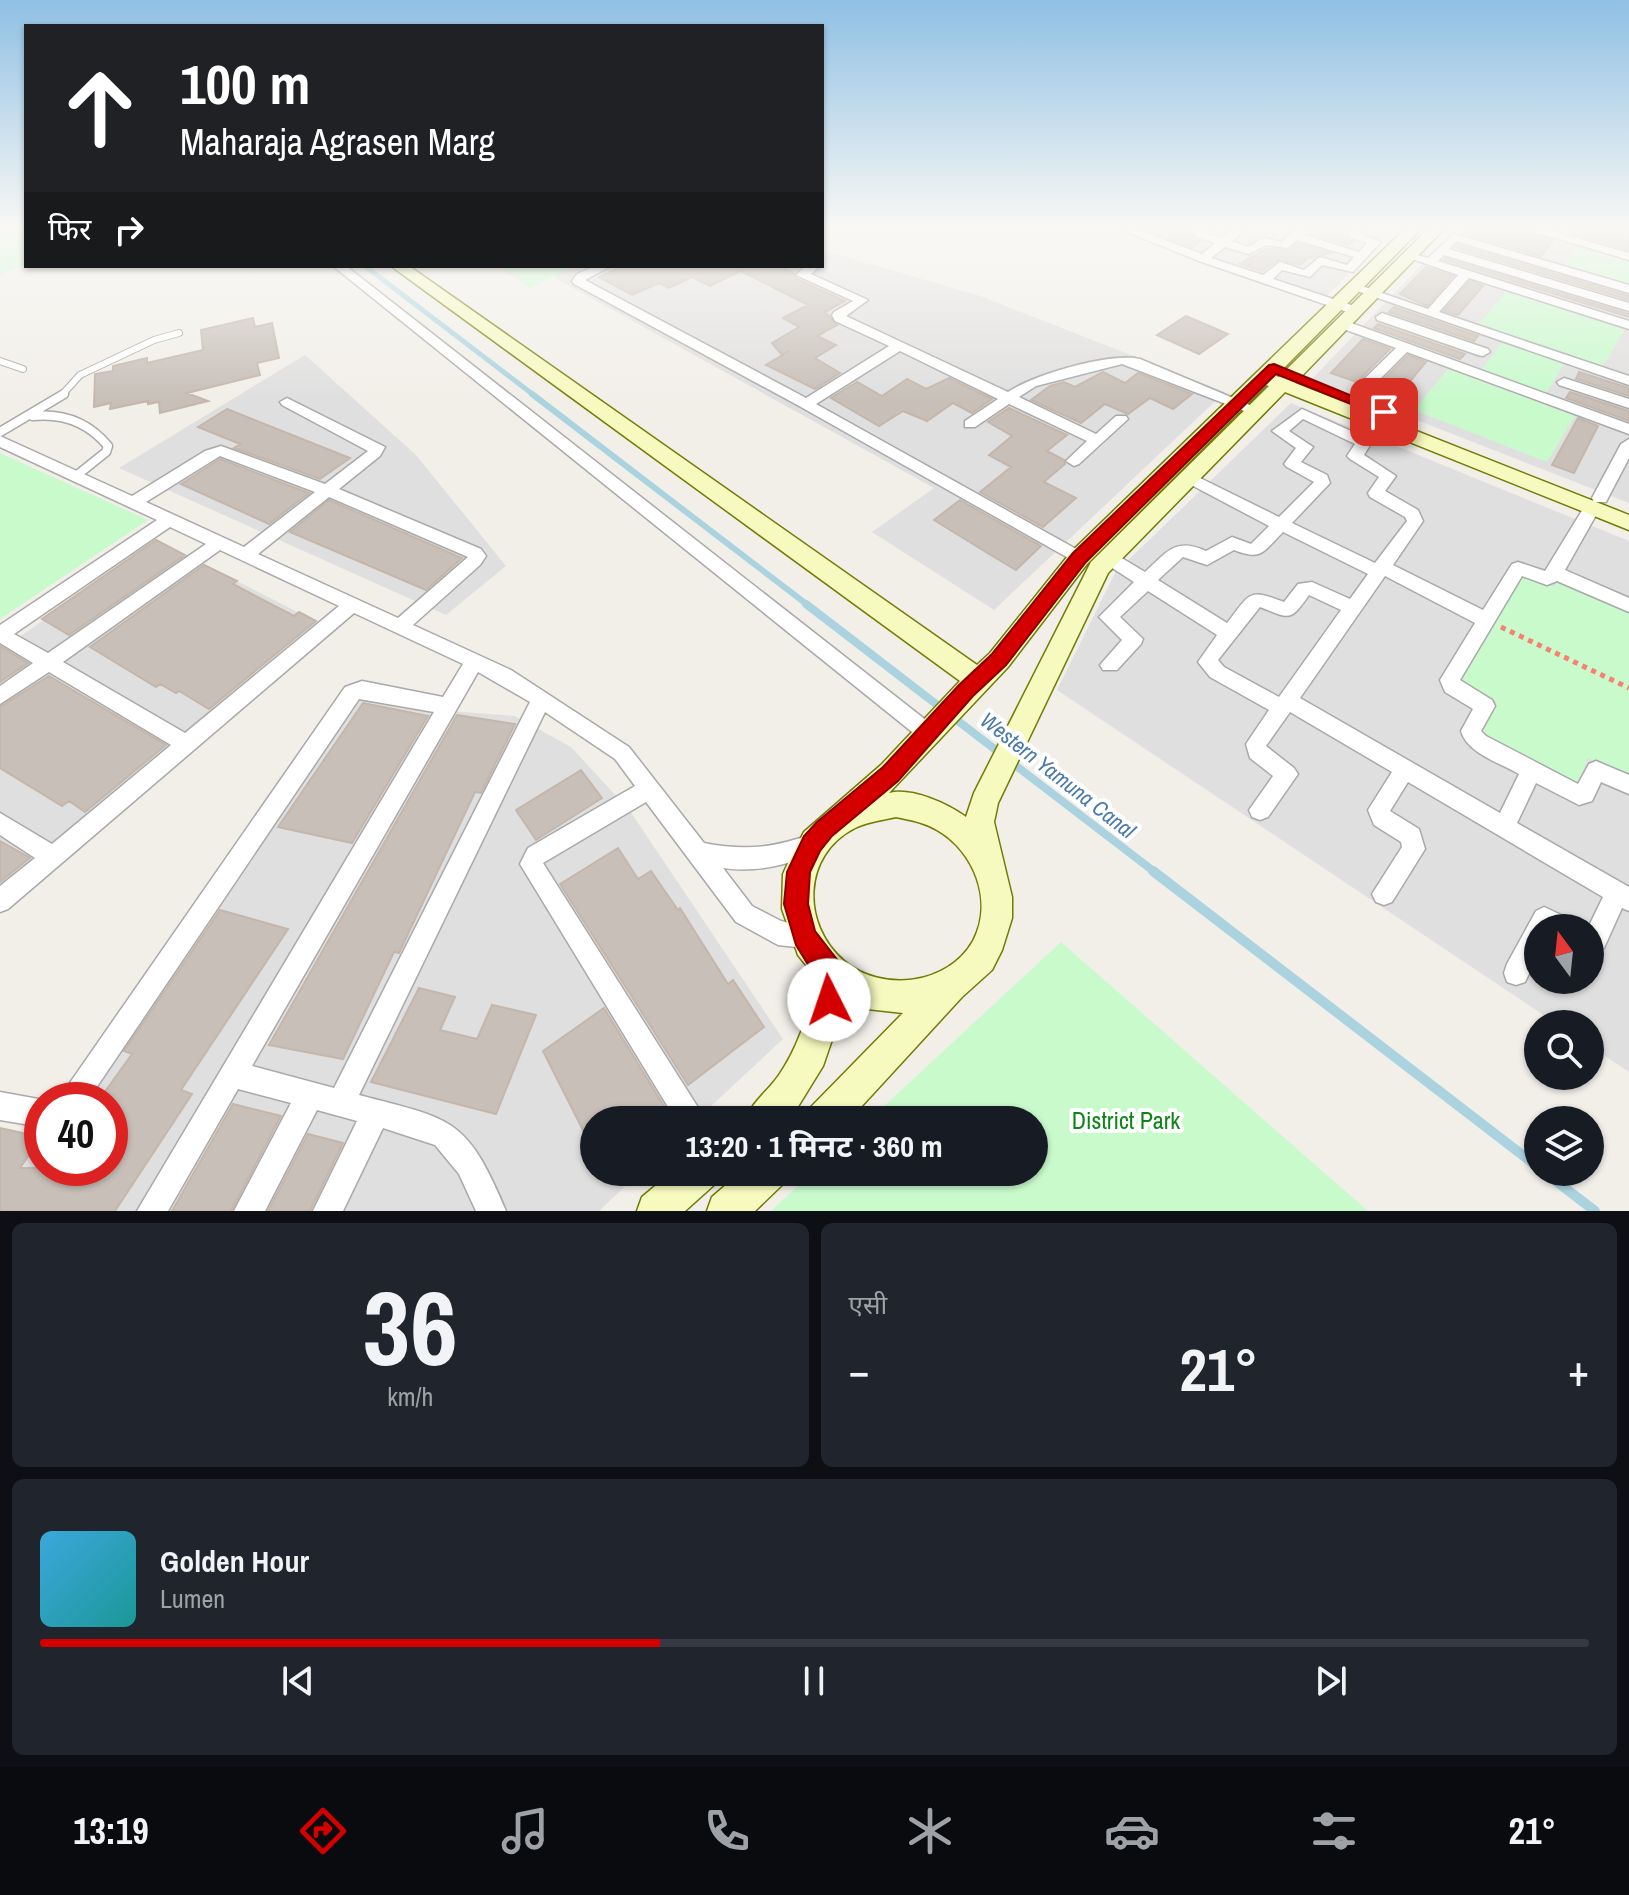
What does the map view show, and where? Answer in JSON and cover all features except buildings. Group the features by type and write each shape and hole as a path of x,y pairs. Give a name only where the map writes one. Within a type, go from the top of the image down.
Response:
{"street":[{"path":"365,287 929,734"},
{"path":"427,287 972,685"},
{"path":"588,287 806,404 1079,558"},
{"path":"830,287 862,300 838,317 1097,440"},
{"path":"1281,287 1345,313 1404,347 1629,429"},
{"path":"700,853 754,861 785,856 812,844 891,774 972,685 999,660 1079,558 1236,402 1278,376 1345,313 1368,287"},
{"path":"1364,291 1372,287"},
{"path":"1431,313 1455,287"},
{"path":"1505,287 1629,325"},
{"path":"1564,287 1629,307"},
{"path":"1567,306 1579,287"},
{"path":"1364,291 1629,381"},
{"path":"1382,317 1483,352"},
{"path":"1468,370 1496,336"},
{"path":"806,404 899,346"},
{"path":"1363,388 1404,347"},
{"path":"970,424 1041,378 1122,360 1135,362 1257,411"},
{"path":"1552,401 1576,363"},
{"path":"837,1106 953,985 979,963 994,934 998,902 979,822 984,802 1099,568 1257,411 1278,376"},
{"path":"1278,376 1596,503 1629,523"},
{"path":"1564,382 1629,404"},
{"path":"245,555 375,453 377,447 287,402"},
{"path":"1110,665 1134,639 1108,617 1183,549 1207,559 1228,543 1254,551 1322,483 1321,479 1292,464 1305,447 1279,432 1299,414 1364,442 1355,455 1357,459 1388,476 1376,493 1415,518 1255,747 1261,756 1287,774 1260,810"},
{"path":"1074,461 1121,419"},
{"path":"0,441 504,675 622,753 744,914 778,933 805,936"},
{"path":"1629,444 1555,573 1547,579 1521,568 1516,569 1450,683 1485,706 1471,731 1474,738 1531,771 1579,795 1586,791 1596,770 1629,785"},
{"path":"133,503 210,454 221,451 326,490 477,556 399,627"},
{"path":"1188,479 1486,620"},
{"path":"1596,503 1629,509"},
{"path":"169,520 0,634 187,744"},
{"path":"0,696 219,543"},
{"path":"1109,558 1229,633"},
{"path":"1555,573 1629,605"},
{"path":"1353,608 1307,588 1288,611 1263,600 1255,600 1209,658 1212,667 1405,769 1623,896 1604,926"},
{"path":"0,901 352,605"},
{"path":"152,1211 474,662"},
{"path":"84,1082 352,693 362,689 447,706"},
{"path":"341,1103 541,700"},
{"path":"1384,894 1414,849 1411,836 1382,818 1379,810 1405,769"},
{"path":"1504,827 1531,771"},
{"path":"651,788 536,855 531,864 683,1106"},
{"path":"840,817 882,805 896,804 926,810 953,823 976,844 991,870"},
{"path":"0,823 53,857"},
{"path":"812,844 799,872 796,904 805,936 818,957 836,975 863,991 894,998 925,996 953,985"},
{"path":"1516,973 1524,957"},
{"path":"780,1106 808,1063 836,975"},
{"path":"232,1074 450,1136 465,1157 491,1211"},
{"path":"249,1211 310,1095"},
{"path":"0,1106 24,1110"},
{"path":"328,1211 376,1113"},
{"path":"656,1211 685,1186"},
{"path":"726,1211 754,1186"}],"lane":[{"path":"0,432 65,394 80,375 154,340 179,333"},
{"path":"0,361 23,369"},
{"path":"26,417 46,413 71,419 99,434 108,446 106,452 76,476"}],"path":[{"path":"1486,620 1629,688"}],"shaded area":[{"path":"570,287 947,287 980,296 1225,392 994,610 872,532 934,488"},
{"path":"1290,287 1336,287 1324,299"},
{"path":"1401,287 1629,287 1629,503 1312,379"},
{"path":"305,355 416,455 506,566 446,615 119,468"},
{"path":"1291,403 1629,541 1629,1072 1604,1055 1604,1010 1536,1010 1057,690 1115,573"},
{"path":"159,541 317,622 0,886 0,650"},
{"path":"360,697 450,711 515,716 571,747 630,811 783,1039 711,1106 580,1106 580,1186 625,1186 599,1211 0,1211 0,1131 24,1136 24,1186 128,1186 128,1082 96,1082"}],"green space":[{"path":"1506,292 1625,329 1603,366 1479,324"},
{"path":"1503,341 1565,362 1546,394 1481,371"},
{"path":"1448,369 1575,416 1547,462 1414,410"},
{"path":"0,453 148,520 0,619"},
{"path":"1523,573 1554,587 1559,579 1629,610 1629,779 1588,758 1576,788 1479,737 1497,702 1460,682"},
{"name":"District Park","path":"1061,942 1368,1211 771,1211 798,1186 1048,1186 1048,1106 884,1106"}],"waterway":[{"name":"Western Yamuna Canal","path":"392,287 535,396"},
{"name":"Western Yamuna Canal","path":"532,394 809,606"},
{"name":"Western Yamuna Canal","path":"806,604 1001,754"},
{"name":"Western Yamuna Canal","path":"1011,762 1156,873"},
{"name":"Western Yamuna Canal","path":"1153,871 1524,1156"},
{"name":"Western Yamuna Canal","path":"1562,1186 1595,1211"}],"route":[{"path":"829,1000 836,975 818,957 805,936 796,904 799,872 812,844 824,829 891,774 966,691 999,660 1079,558 1274,368 1384,412"}]}
